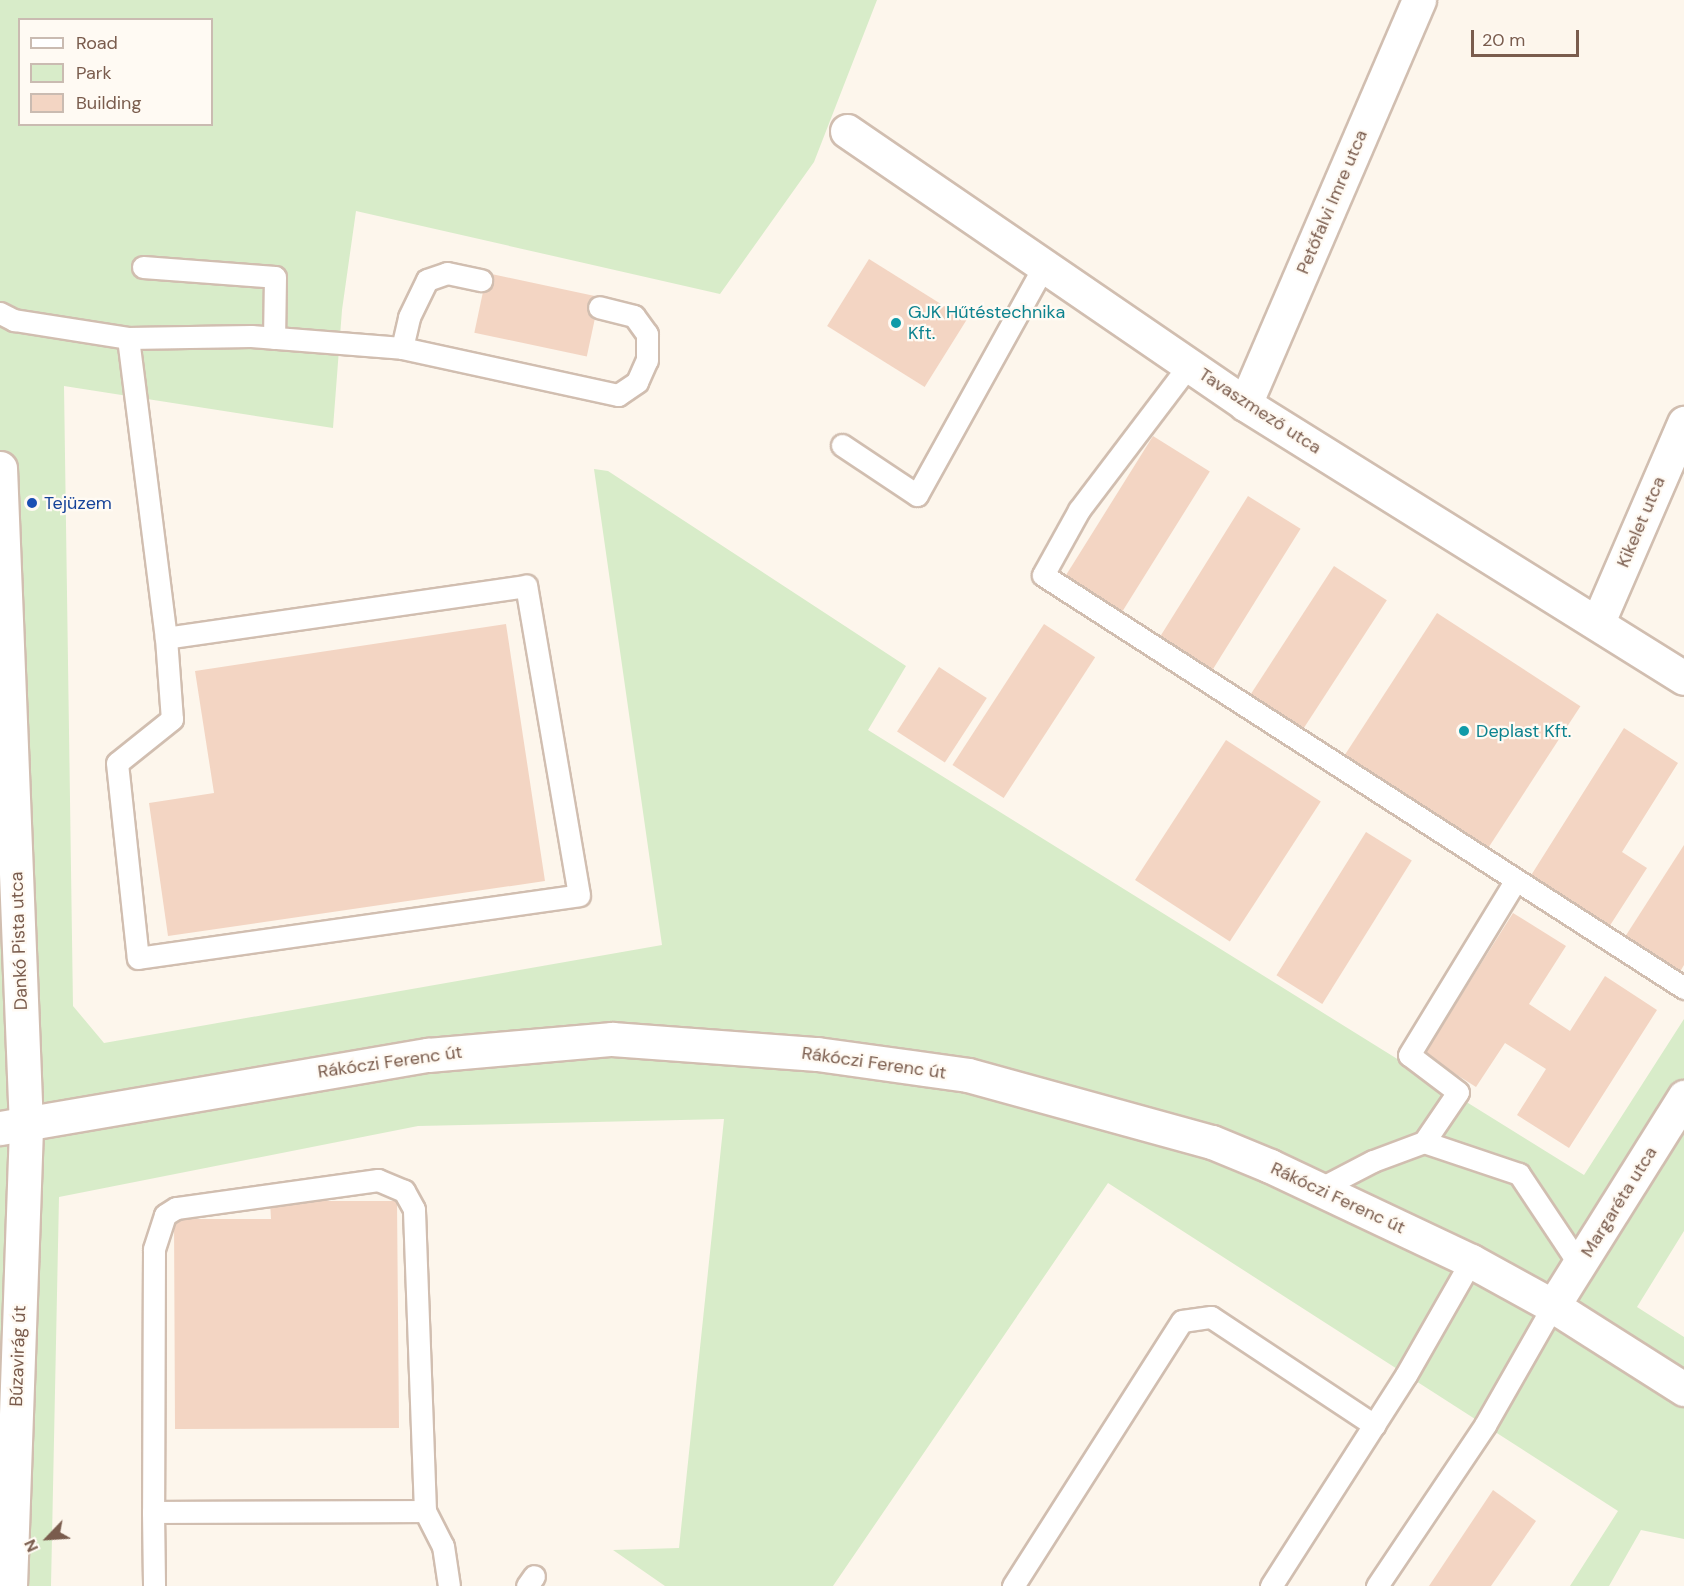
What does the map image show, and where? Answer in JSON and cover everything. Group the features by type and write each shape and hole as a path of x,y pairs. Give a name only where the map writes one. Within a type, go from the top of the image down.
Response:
{"street":[{"name":"Petőfalvi Imre utca","path":"1245,404 1419,0"},
{"name":"Tavaszmező utca","path":"847,130 1245,404 1598,622 1684,678"},
{"name":"Kikelet utca","path":"1598,622 1684,423"},
{"name":"Dankó Pista utca","path":"0,468 13,1127"},
{"name":"Rákóczi Ferenc út","path":"13,1127 143,1101 428,1055 612,1039 817,1054 968,1076 1212,1143 1319,1189 1471,1261 1553,1306 1684,1389"},
{"name":"Margaréta utca","path":"1553,1306 1684,1096"},
{"name":"Búzavirág út","path":"10,1586 13,1127"}],"lane":[{"path":"842,445 917,495 1044,266"},
{"path":"143,267 275,277 274,338"},
{"path":"402,348 417,297 427,280 447,273 481,280"},
{"path":"0,313 14,320 128,338 274,338 402,348 618,395 629,390 640,375 647,360 647,334 634,316 599,307"},
{"path":"128,338 166,638 172,718 117,763 138,958 579,895 526,586 166,638"},
{"path":"1189,365 1079,510 1043,575 1684,988"},
{"path":"1319,1189 1372,1161 1424,1142 1458,1092 1409,1055 1516,880"},
{"path":"1424,1142 1519,1174 1579,1264"},
{"path":"154,1586 154,1249 165,1215 176,1208 378,1180 404,1191 414,1209 425,1511 443,1546 449,1586"},
{"path":"1271,1586 1374,1425 1471,1261"},
{"path":"1377,1586 1485,1425 1553,1306"},
{"path":"1013,1586 1182,1321 1211,1317 1374,1425"},
{"path":"153,1512 425,1511"}],"green space":[{"path":"0,0 877,0 814,162 720,294 356,211 342,310 333,428 64,386 73,1006 104,1043 662,945 594,469 608,471 906,666 868,730 1584,1175 1684,1019 1684,1231 1637,1307 1684,1337 1684,1539 1641,1530 1609,1586 1570,1586 1618,1511 1108,1183 833,1586 665,1586 613,1550 679,1548 724,1119 418,1126 59,1197 51,1586 0,1586"}],"building":[{"name":"GJK Hűtéstechnika Kft.","path":"869,259 967,320 925,387 827,326"},
{"path":"487,273 599,297 587,357 474,333"},
{"path":"1153,436 1210,472 1120,615 1063,579"},
{"path":"1248,496 1301,529 1211,672 1158,639"},
{"path":"1334,566 1387,600 1299,735 1246,701"},
{"name":"Deplast Kft.","path":"1437,613 1580,706 1488,848 1345,755"},
{"path":"506,624 545,881 168,936 149,803 214,793 195,671"},
{"path":"1044,624 1095,657 1004,798 953,765"},
{"path":"939,667 987,698 945,763 897,732"},
{"path":"1624,728 1678,763 1622,852 1647,868 1609,927 1530,877"},
{"path":"1226,740 1321,802 1230,942 1135,880"},
{"path":"1366,832 1412,861 1322,1004 1276,975"},
{"path":"1684,845 1684,965 1678,975 1623,940"},
{"path":"1513,913 1566,946 1529,1004 1570,1031 1605,976 1657,1010 1569,1148 1517,1115 1546,1069 1505,1043 1476,1087 1424,1054"},
{"path":"270,1201 397,1201 399,1428 175,1429 174,1219 271,1219"},
{"path":"1493,1490 1536,1521 1491,1586 1429,1586"}],"place":[{"name":"GJK Hűtéstechnika Kft.","path":"896,323"},
{"name":"Tejüzem","path":"32,503"},
{"name":"Deplast Kft.","path":"1464,731"}]}
